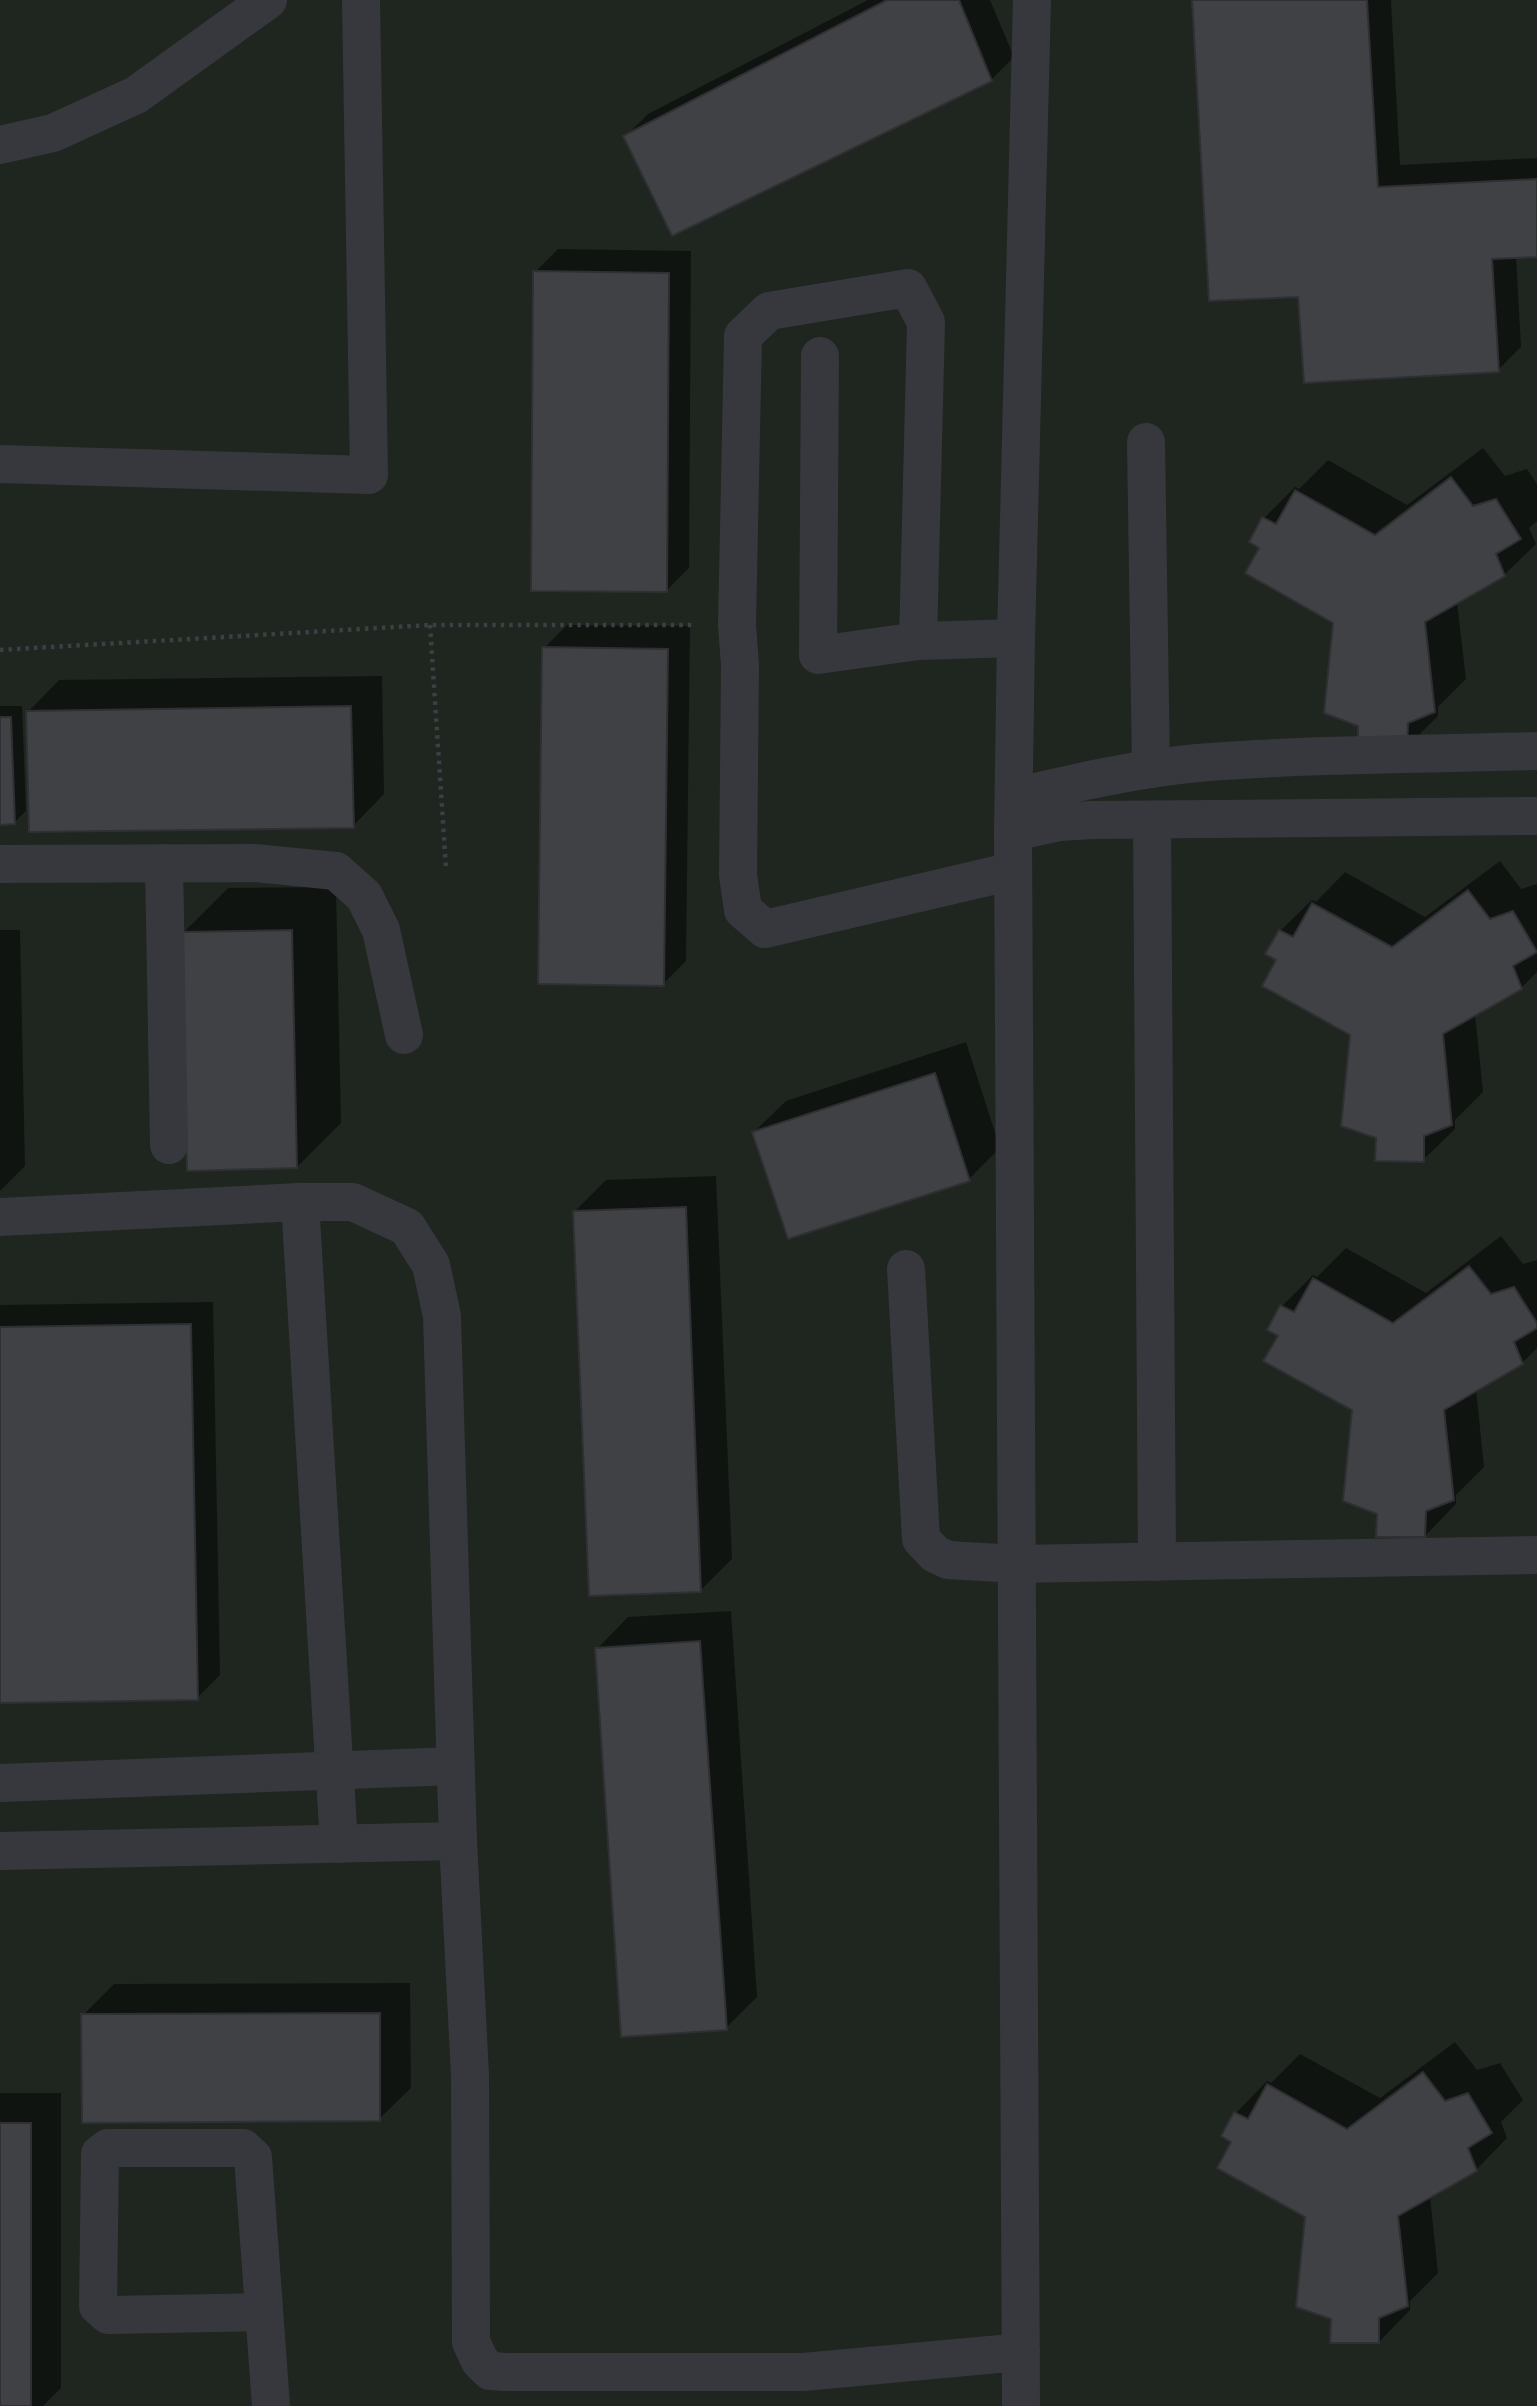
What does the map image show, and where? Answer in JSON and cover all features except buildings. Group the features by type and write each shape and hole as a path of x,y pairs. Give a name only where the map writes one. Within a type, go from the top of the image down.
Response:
{"street":[{"path":"0,145 53,133 136,95 268,0"},
{"path":"0,464 369,475 361,0"},
{"path":"1021,2406 1013,871 1032,0"},
{"path":"918,641 926,322 908,288 769,311 743,336 737,625 740,665 738,875 743,910 765,929 1013,871"},
{"path":"820,356 818,655 918,641 1016,638"},
{"path":"1146,442 1151,769"},
{"path":"1014,815 1151,769 1196,763 1537,751"},
{"path":"1014,815 1060,822 1537,816"},
{"path":"1152,820 1157,1562"},
{"path":"164,863 169,1144"},
{"path":"0,864 254,863 336,871 364,896 381,930 404,1035"},
{"path":"0,1217 300,1202 353,1202 407,1227 431,1265 442,1316 455,1766 470,2074 471,2342 480,2361 490,2371 803,2372 1021,2352"},
{"path":"300,1202 339,1843"},
{"path":"906,1269 921,1539 934,1554 948,1560 1017,1564 1537,1555"},
{"path":"0,1783 455,1766"},
{"path":"0,1851 458,1841"},
{"path":"264,2312 108,2315 98,2306 100,2154 108,2148 243,2148 253,2157 271,2406"}],"path":[{"path":"0,650 430,625 737,625"},
{"path":"430,625 446,868"}],"shaded area":[{"path":"0,0 1537,0 1537,2406 0,2406"}]}
